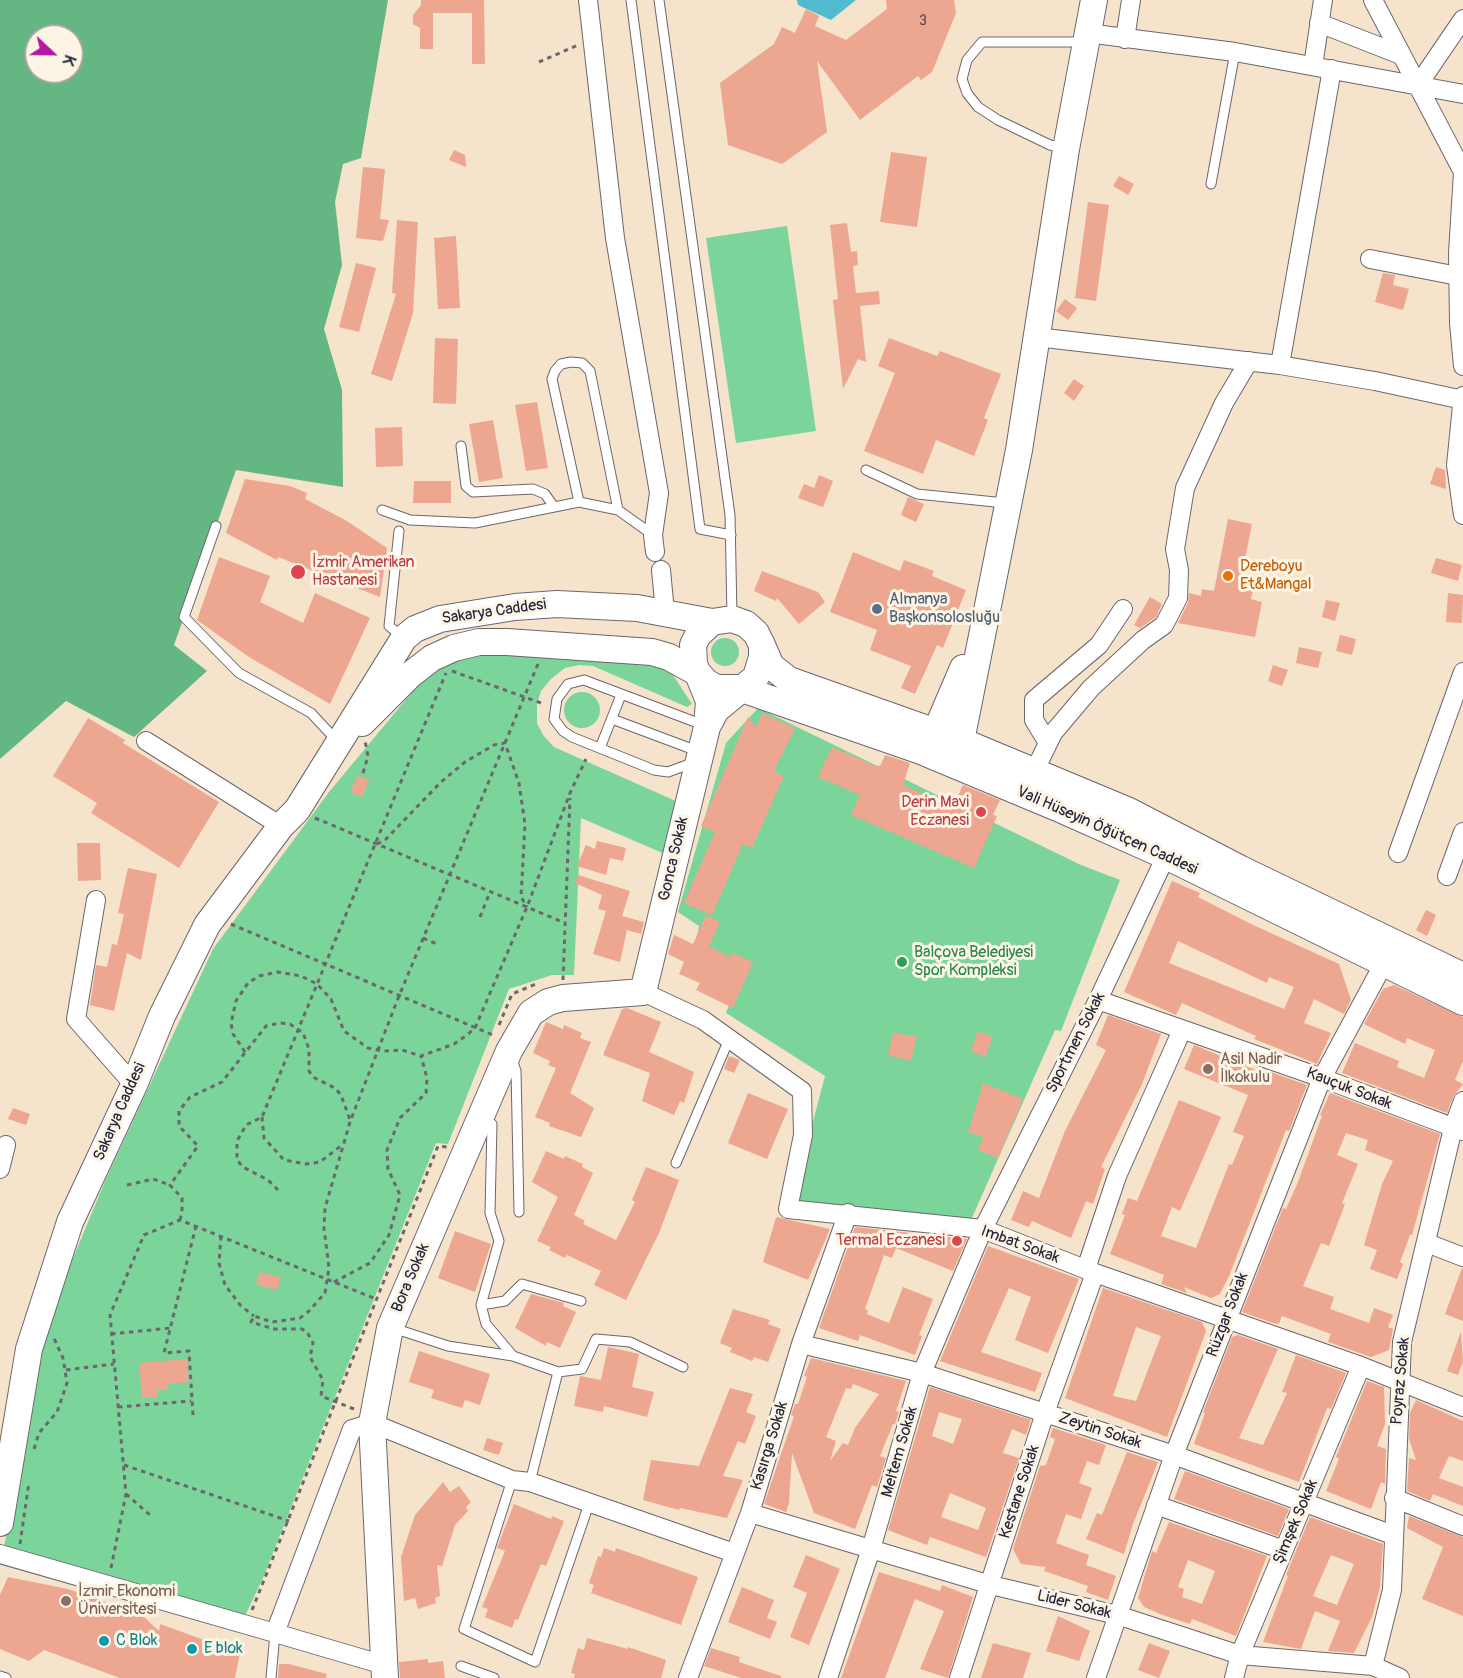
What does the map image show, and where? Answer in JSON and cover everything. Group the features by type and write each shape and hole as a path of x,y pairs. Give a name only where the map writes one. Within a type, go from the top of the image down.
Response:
{"main road":[{"path":"986,609 929,741 961,741 1008,503 1066,148 1094,0"},
{"name":"Sakarya Caddesi","path":"0,1523 8,1423 70,1222 134,1085 162,1016 207,925 289,818 340,744 363,701 404,638 415,629 440,619 515,606 557,604 665,612 722,621"},
{"path":"722,621 746,624 756,633 762,645 762,657 756,677 740,688 717,710 707,727 709,701 692,656 693,645 698,635 722,621"},
{"name":"Sakarya Caddesi","path":"340,744 410,675 432,658 454,648 479,642 543,642 652,652 669,657 698,673"},
{"name":"Vali Hüseyin Öğütçen Caddesi","path":"762,645 771,666 789,680 929,741 1463,1002"},
{"path":"698,673 716,688 740,688"},
{"name":"Vali Hüseyin Öğütçen Caddesi","path":"740,688 929,741"},
{"name":"Gonca Sokak","path":"643,992 707,727"},
{"name":"Vali Hüseyin Öğütçen Caddesi","path":"961,741 1129,811 1241,869 1463,976"},
{"name":"Bora Sokak","path":"384,1671 372,1423 394,1317 481,1115 502,1044 531,1013 548,1002 563,998 643,992"}],"street":[{"path":"588,0 615,238 659,493 654,543"},
{"path":"1125,39 1131,0"},
{"path":"1373,0 1463,172 1458,276 1463,366"},
{"path":"1313,66 1323,2"},
{"path":"1418,85 1463,19"},
{"path":"1320,23 1401,55"},
{"path":"1086,37 1125,39 1235,52 1463,94"},
{"path":"1280,365 1332,69"},
{"path":"1370,258 1458,276"},
{"path":"1036,338 1280,365 1375,381 1463,400"},
{"path":"1034,772 1048,743 1068,713 1090,688 1143,640 1164,625 1178,598 1179,570 1175,549 1185,488 1224,403 1249,361"},
{"path":"1463,396 1456,465 1463,514"},
{"path":"661,570 665,612"},
{"path":"1048,743 1034,720 1034,700 1099,645 1123,609"},
{"path":"1398,853 1463,672"},
{"path":"146,741 289,818"},
{"path":"1447,876 1463,832"},
{"name":"Sportmen Sokak","path":"982,1229 1098,1000 1166,856"},
{"path":"96,900 76,1019 134,1085"},
{"name":"Rüzgar Sokak","path":"1096,1678 1174,1455 1322,1078 1384,963"},
{"name":"Imbat Sokak","path":"643,992 703,1020 730,1037 802,1091 803,1135 788,1209 848,1213 982,1229 1091,1271 1361,1366 1463,1407"},
{"name":"Kauçuk Sokak","path":"1098,1000 1322,1078 1458,1129"},
{"name":"Kestane Sokak","path":"960,1678 1091,1271 1117,1176 1182,1030"},
{"name":"Poyraz Sokak","path":"1372,1666 1392,1590 1402,1342 1458,1129 1463,1101"},
{"path":"0,1169 6,1145"},
{"name":"Kasırga Sokak","path":"688,1678 750,1514 801,1344 848,1213"},
{"name":"Meltem Sokak","path":"828,1678 872,1549 922,1373 982,1229"},
{"path":"1427,1243 1463,1257"},
{"name":"Zeytin Sokak","path":"801,1344 922,1373 1174,1455 1393,1535"},
{"name":"Şimşek Sokak","path":"1233,1678 1240,1655 1361,1366"},
{"path":"275,1633 352,1429 372,1423 521,1481 734,1553"},
{"path":"1394,1498 1463,1526"},
{"path":"1156,1505 1284,1550"},
{"name":"Lider Sokak","path":"750,1514 991,1585 1117,1615 1240,1655 1372,1666 1400,1678"},
{"path":"0,1554 275,1633 384,1671"}],"lane":[{"path":"631,0 700,529 731,535"},
{"path":"659,0 731,535 722,621"},
{"path":"1066,148 1050,146 998,120 978,107 967,93 962,79 967,60 982,42 1086,37"},
{"path":"1211,184 1235,52"},
{"path":"579,502 552,379 561,364 571,362 582,363 590,371 618,510"},
{"path":"461,446 466,486 473,492 533,489 545,494 554,507"},
{"path":"866,470 917,494 1008,503"},
{"path":"382,510 410,520 475,523 579,502 618,510 654,543"},
{"path":"216,526 184,617 239,673 311,713 340,744"},
{"path":"399,531 389,627 404,638"},
{"path":"698,757 668,772 654,770 572,737 557,725 554,709 557,699 568,684 576,681 594,683 707,727"},
{"path":"600,748 621,695"},
{"path":"612,719 698,757"},
{"path":"675,1163 730,1037"},
{"path":"502,1044 516,1071 519,1212"},
{"path":"481,1115 492,1124 490,1213 499,1241 481,1305 486,1324 513,1356"},
{"path":"481,1305 505,1301 522,1284 582,1301"},
{"path":"394,1317 448,1346 513,1356 558,1372 582,1369 596,1339 630,1342 683,1367"},
{"path":"558,1372 521,1481 464,1629 536,1662 590,1504"},
{"path":"271,1678 275,1633"},
{"path":"461,1666 494,1678"},
{"path":"0,1676 6,1678"}],"path":[{"path":"539,62 593,39"},
{"path":"221,1236 218,1253 225,1285 241,1306 254,1317 272,1322 300,1318 318,1303 325,1293 331,1281 324,1228 325,1208 350,1122 399,996 539,661"},
{"path":"343,1144 320,1162 295,1164 284,1160 269,1146 262,1128 261,1117 448,669 541,703"},
{"path":"363,773 368,756 364,736"},
{"path":"376,845 386,839 441,782 465,762 494,745 505,743"},
{"path":"505,743 519,783 525,824 521,897 527,907"},
{"path":"245,1052 237,1043 231,1023 236,1001 248,983 259,976 278,972 301,976 317,984 331,999 339,1024 348,1036 368,1048 402,1050 422,1056 454,1044 475,1028 527,907 570,793 586,759"},
{"path":"563,998 570,793"},
{"path":"289,818 376,845 565,923"},
{"path":"480,917 490,892"},
{"path":"230,923 475,1028 502,1044"},
{"path":"423,938 437,944"},
{"path":"170,1185 198,1146 179,1126 179,1111 190,1097 222,1083 266,1026 272,1023 290,1024 307,1038 309,1071 313,1077 335,1088 341,1095 350,1122"},
{"path":"331,1281 370,1263 389,1235 400,1195 388,1169 387,1150 400,1118 426,1093 422,1056"},
{"path":"261,1117 253,1120 240,1134 236,1150 237,1160 251,1172 268,1180 278,1190"},
{"path":"127,1185 153,1179 170,1185 182,1198 180,1220"},
{"path":"110,1570 126,1494 110,1315 144,1235 180,1220 331,1281 394,1317"},
{"path":"193,1415 189,1351 164,1353 196,1226"},
{"path":"254,1317 251,1322 274,1329 302,1329 307,1332 313,1343 310,1358 324,1380 321,1396 336,1402"},
{"path":"111,1334 171,1328"},
{"path":"33,1453 39,1433 51,1421 60,1405 67,1383 60,1348 49,1332"},
{"path":"66,1370 114,1364"},
{"path":"118,1407 192,1401"},
{"path":"124,1465 289,1521"},
{"path":"19,1554 30,1475"},
{"path":"126,1494 150,1515"}],"green space":[{"path":"0,0 388,0 361,158 343,164 335,202 342,265 324,329 342,390 343,487 236,470 174,645 207,671 134,737 66,701 0,759"},
{"path":"787,226 816,431 736,443 706,238"},
{"path":"725,638 735,642 739,652 735,662 725,666 715,662 711,652 715,642"},
{"path":"502,651 637,660 664,667 673,675 692,704 687,707 593,666 579,665 565,668 551,679 541,691 537,704 537,723 543,735 554,747 678,802 665,854 581,818 574,975 552,975 509,989 448,1144 436,1143 263,1578 244,1618 4,1547 37,1368 51,1311 106,1179 213,949 329,792 423,679 451,660"},
{"path":"582,692 595,697 600,710 595,723 582,728 569,723 564,710 569,697"},
{"name":"Balçova Belediyesi Spor Kompleksi","path":"758,708 1081,865 1120,880 1061,1031 1055,1030 971,1220 791,1205 825,1076 726,1013 741,975 695,950 699,926 678,912 726,743"}],"water":[{"path":"797,0 856,0 831,20 798,5"}],"building":[{"path":"421,0 484,0 485,64 472,64 472,13 433,13 433,49 420,49 420,28 413,24 413,15 421,5"},
{"path":"886,0 954,0 956,13 932,72 921,80 918,76 860,120 817,61 827,132 782,164 728,145 720,83 774,44 782,27 795,33 806,9 819,16 815,26 846,40 887,9"},
{"path":"454,150 465,155 466,167 449,160"},
{"path":"891,152 927,157 917,227 880,222"},
{"path":"363,167 385,169 380,219 389,220 383,241 356,238"},
{"path":"1119,176 1134,184 1128,195 1113,186"},
{"path":"1088,202 1109,205 1096,301 1075,298"},
{"path":"397,220 418,222 413,313 392,381 371,374 396,294 392,293"},
{"path":"847,223 851,252 857,251 858,265 853,266 856,293 879,291 880,304 860,306 866,362 858,359 843,389 833,300 838,299 830,225"},
{"path":"456,236 460,308 438,309 434,238"},
{"path":"356,263 376,268 359,332 339,327"},
{"path":"1383,273 1395,275 1393,285 1409,289 1403,310 1375,302"},
{"path":"1065,299 1077,308 1068,320 1056,311"},
{"path":"435,338 458,339 456,404 433,403"},
{"path":"889,338 937,356 940,351 1001,374 984,418 988,420 974,456 936,440 923,474 864,451 895,373 878,366"},
{"path":"1074,379 1084,386 1074,401 1064,393"},
{"path":"537,402 548,468 526,471 515,405"},
{"path":"493,420 503,478 479,482 469,424"},
{"path":"402,427 403,466 376,467 375,428"},
{"path":"1436,467 1445,470 1446,489 1430,484"},
{"path":"819,475 833,481 823,507 798,498 804,484 814,488"},
{"path":"245,479 290,486 307,493 305,499 347,521 387,548 380,597 278,557 277,560 226,533"},
{"path":"414,481 451,481 451,503 413,503"},
{"path":"908,497 924,504 916,522 901,515"},
{"path":"1228,519 1252,524 1240,584 1254,586 1251,599 1262,602 1255,637 1178,623 1188,603 1189,593 1201,596 1202,589 1214,591"},
{"path":"853,552 900,571 904,560 934,571 932,576 966,590 943,648 937,645 915,694 901,688 911,666 870,650 877,630 830,612"},
{"path":"219,557 270,576 260,602 303,623 315,593 370,618 330,704 249,657 197,620"},
{"path":"1436,558 1462,565 1458,581 1431,573"},
{"path":"762,571 818,592 825,602 799,624 777,598 776,601 754,591"},
{"path":"1448,593 1463,595 1462,623 1446,622"},
{"path":"1150,597 1162,604 1156,617 1140,628 1134,625"},
{"path":"1326,600 1340,603 1335,621 1322,617"},
{"path":"1340,635 1356,639 1352,655 1336,651"},
{"path":"1299,647 1322,652 1318,668 1296,663"},
{"path":"1273,665 1288,670 1282,686 1268,681"},
{"path":"762,713 795,728 774,771 784,776 752,848 743,844 712,915 684,903 715,832 701,826 748,717 756,727"},
{"path":"88,718 125,740 123,743 219,802 179,868 91,813 97,803 53,776"},
{"path":"832,747 873,765 880,766 885,755 910,763 903,785 953,807 963,785 1000,800 993,815 997,816 974,868 851,815 860,795 818,777"},
{"path":"358,775 369,780 362,797 350,792"},
{"path":"597,841 626,848 623,861 610,858 606,875 577,866 586,845 595,849"},
{"path":"77,843 100,843 101,880 78,881"},
{"path":"128,868 157,874 141,960 127,953 114,1011 90,1005 96,965 107,967 112,944 117,945 124,914 118,913"},
{"path":"578,875 630,891 622,916 644,922 641,934 627,930 620,962 593,954 606,911 598,909 602,895 575,883"},
{"path":"1172,881 1200,893 1198,897 1251,924 1339,964 1351,1000 1344,1014 1314,999 1304,1023 1331,1033 1317,1064 1254,1039 1256,1036 1182,1003 1176,1015 1124,992","holes":["1178,941 1267,983 1269,977 1294,987 1284,1009 1169,963"]},
{"path":"1426,910 1436,915 1427,936 1416,930"},
{"path":"706,915 720,922 709,947 731,957 733,953 753,962 733,1008 696,990 700,983 679,974 684,962 668,954 674,935 693,944"},
{"path":"1394,985 1463,1017 1463,1061 1455,1080 1463,1084 1453,1097 1447,1113 1342,1073 1355,1043 1399,1061 1397,1067 1424,1078 1435,1050 1407,1038 1405,1044 1364,1024 1383,989"},
{"path":"627,1008 661,1022 649,1052 694,1072 684,1103 680,1101 674,1115 642,1101 650,1073 603,1055 622,1009"},
{"path":"1108,1015 1161,1034 1142,1084 1101,1167 1105,1169 1093,1204 1086,1201 1071,1238 1032,1221 1029,1227 1011,1220 1023,1191 1039,1198 1065,1131 1106,1050 1096,1045"},
{"path":"546,1022 563,1029 564,1025 582,1033 580,1038 591,1042 570,1093 594,1108 581,1137 549,1126 550,1123 535,1117 556,1068 548,1065 550,1061 533,1053"},
{"path":"978,1031 993,1037 985,1057 971,1051"},
{"path":"893,1033 917,1036 911,1061 888,1055"},
{"path":"1194,1045 1258,1071 1259,1068 1307,1085 1289,1131 1286,1130 1229,1276 1220,1294 1211,1298 1184,1287 1187,1293 1161,1284 1164,1275 1110,1254 1125,1215 1122,1214 1128,1198 1137,1201 1179,1100 1221,1117 1180,1211 1172,1207 1161,1236 1196,1248 1229,1164 1232,1165 1244,1136 1233,1132 1248,1095 1184,1069"},
{"path":"729,1056 740,1060 734,1073 724,1069"},
{"path":"983,1083 1023,1099 998,1158 978,1150 983,1136 968,1133"},
{"path":"748,1093 788,1109 767,1159 728,1143"},
{"path":"1330,1093 1440,1134 1412,1235 1410,1235 1400,1262 1403,1264 1397,1279 1370,1269 1377,1250 1364,1245 1382,1184 1393,1161 1365,1150 1368,1140 1346,1133 1337,1155 1358,1164 1342,1203 1345,1204 1329,1246 1321,1243 1303,1286 1334,1297 1330,1309 1369,1323 1374,1308 1393,1315 1388,1327 1393,1329 1389,1350 1371,1357 1328,1342 1331,1334 1282,1316 1279,1324 1242,1312 1283,1208 1286,1209 1298,1182 1322,1116 1320,1115"},
{"path":"13,1108 30,1114 26,1125 8,1119"},
{"path":"546,1151 583,1164 582,1167 593,1173 574,1215 585,1221 583,1224 616,1240 635,1202 632,1200 646,1167 679,1180 659,1233 626,1300 594,1285 601,1271 567,1255 565,1258 549,1250 551,1247 537,1241 558,1197 532,1182"},
{"path":"776,1217 830,1229 808,1280 763,1262"},
{"path":"855,1227 967,1239 953,1271 896,1248 892,1258 884,1255 865,1309 868,1310 867,1314 889,1323 903,1287 933,1299 919,1335 922,1336 915,1355 860,1335 858,1341 819,1328"},
{"path":"455,1231 491,1244 475,1292 438,1278"},
{"path":"988,1246 1079,1279 1048,1353 1015,1340 1031,1297 1009,1288 981,1352 1042,1373 1035,1392 940,1361"},
{"path":"1463,1269 1463,1321 1445,1314"},
{"path":"260,1272 281,1277 277,1290 256,1284"},
{"path":"1103,1288 1202,1322 1206,1331 1167,1437 1065,1398","holes":["1136,1327 1161,1336 1136,1401 1113,1396"]},
{"path":"531,1294 564,1303 563,1306 576,1312 560,1348 547,1342 546,1346 515,1328"},
{"path":"733,1309 770,1320 768,1324 781,1329 768,1362 754,1357 752,1361 730,1352 732,1348 720,1343"},
{"path":"1461,1331 1463,1362 1458,1375 1447,1371"},
{"path":"1238,1335 1278,1349 1239,1438 1263,1445 1287,1393 1282,1392 1296,1355 1346,1373 1331,1409 1327,1408 1299,1482 1194,1444 1205,1413 1203,1412 1232,1337"},
{"path":"608,1347 639,1354 632,1387 654,1392 647,1417 604,1406 603,1412 574,1406 580,1376 601,1380"},
{"path":"419,1351 490,1374 480,1405 465,1400 462,1408 431,1398 434,1390 409,1382"},
{"path":"811,1358 906,1381 896,1411 899,1412 895,1424 893,1424 880,1456 886,1458 877,1487 872,1485 855,1529 814,1513 792,1453 789,1503 786,1512 764,1504 794,1416 791,1415 795,1404 798,1404 807,1377 804,1376","holes":["853,1384 879,1394 855,1428 848,1445 843,1443 830,1461 836,1441 826,1437 846,1388 851,1389"]},
{"path":"187,1359 189,1382 167,1384 168,1389 158,1390 158,1397 142,1398 139,1363"},
{"path":"1367,1381 1384,1387 1385,1424 1377,1446 1386,1449 1385,1484 1381,1482 1371,1509 1326,1491 1339,1459 1336,1457"},
{"path":"930,1387 1031,1420 1026,1435 1012,1429 1003,1453 1019,1458 986,1557 930,1537 927,1545 888,1530","holes":["939,1412 962,1419 953,1444 932,1436","950,1493 986,1508 978,1530 941,1517"]},
{"path":"730,1388 753,1394 746,1412 756,1416 745,1444 738,1441 723,1476 743,1480 727,1518 680,1508 679,1510 643,1500 651,1460 699,1466"},
{"path":"1416,1400 1463,1421 1463,1461 1449,1456 1439,1478 1463,1487 1463,1506 1433,1494 1430,1501 1407,1491 1409,1458 1416,1460 1409,1439 1410,1413"},
{"path":"1053,1428 1106,1445 1099,1465 1087,1461 1079,1483 1092,1488 1081,1519 1066,1514 1056,1543 1089,1555 1086,1565 1116,1576 1108,1600 1086,1592 1088,1586 1044,1571 1046,1567 1021,1564 1013,1549 1040,1466 1046,1465 1055,1439 1050,1437"},
{"path":"487,1438 503,1443 499,1455 483,1450"},
{"path":"1127,1452 1158,1462 1133,1524 1124,1554 1086,1539 1097,1513 1102,1515"},
{"path":"1185,1471 1289,1509 1278,1536 1174,1499"},
{"path":"443,1482 450,1492 459,1486 471,1502 466,1507 468,1511 455,1525 442,1566 437,1565 440,1596 435,1598 436,1603 418,1609 415,1598 404,1601 401,1557 415,1515"},
{"path":"514,1504 551,1519 552,1516 564,1521 546,1566 541,1564 518,1620 515,1619 512,1628 485,1617 488,1609 482,1607 505,1551 497,1548"},
{"path":"1409,1516 1463,1537 1463,1616 1422,1599 1443,1547 1407,1528"},
{"path":"1310,1517 1383,1544 1380,1587 1372,1617 1354,1653 1328,1651 1340,1621 1315,1611 1301,1649 1263,1642 1288,1576 1286,1575","holes":["1331,1555 1354,1564 1337,1605 1313,1596"]},
{"path":"1169,1522 1267,1556 1236,1636 1192,1619 1190,1624 1144,1607 1138,1598 1152,1551 1156,1553","holes":["1188,1560 1215,1571 1202,1604 1182,1597 1184,1589 1178,1587"]},
{"path":"604,1548 615,1552 616,1548 698,1577 681,1625 591,1593 594,1585 589,1583 598,1556 601,1557"},
{"path":"806,1555 840,1569 809,1645 790,1637 807,1593 793,1587"},
{"path":"879,1572 940,1591 942,1585 973,1597 948,1678 920,1669 944,1611 915,1599 885,1678 841,1678"},
{"name":"İzmir Ekonomi Üniversitesi","path":"8,1577 68,1589 142,1615 159,1631 160,1624 240,1653 235,1678 120,1678 44,1650 29,1661 0,1649 0,1595"},
{"path":"742,1587 774,1600 767,1618 777,1622 770,1639 728,1622"},
{"path":"1058,1616 1090,1631 1079,1661 1046,1651"},
{"path":"587,1638 628,1649 628,1647 666,1660 661,1678 574,1678 575,1674 571,1673 578,1648 584,1650"},
{"path":"993,1643 1031,1653 1023,1678 981,1678"},
{"path":"1149,1643 1170,1651 1159,1678 1138,1670"},
{"path":"711,1648 740,1657 739,1662 781,1676 781,1678 741,1678 704,1666"},
{"path":"428,1659 428,1663 443,1661 445,1678 400,1678 399,1662"},
{"path":"279,1664 289,1664 327,1674 326,1678 278,1678"}],"place":[{"name":"İzmir Amerikan Hastanesi","path":"298,572"},
{"name":"Dereboyu Et&Mangal","path":"1228,576"},
{"name":"Almanya Başkonsolosluğu","path":"877,609"},
{"name":"Derin Mavi Eczanesi","path":"981,812"},
{"name":"Balçova Belediyesi Spor Kompleksi","path":"902,962"},
{"name":"Asil Nadir İlkokulu","path":"1208,1069"},
{"name":"Termal Eczanesi","path":"957,1241"},
{"name":"İzmir Ekonomi Üniversitesi","path":"66,1601"},
{"name":"C Blok","path":"104,1641"},
{"name":"E blok","path":"192,1649"}]}
